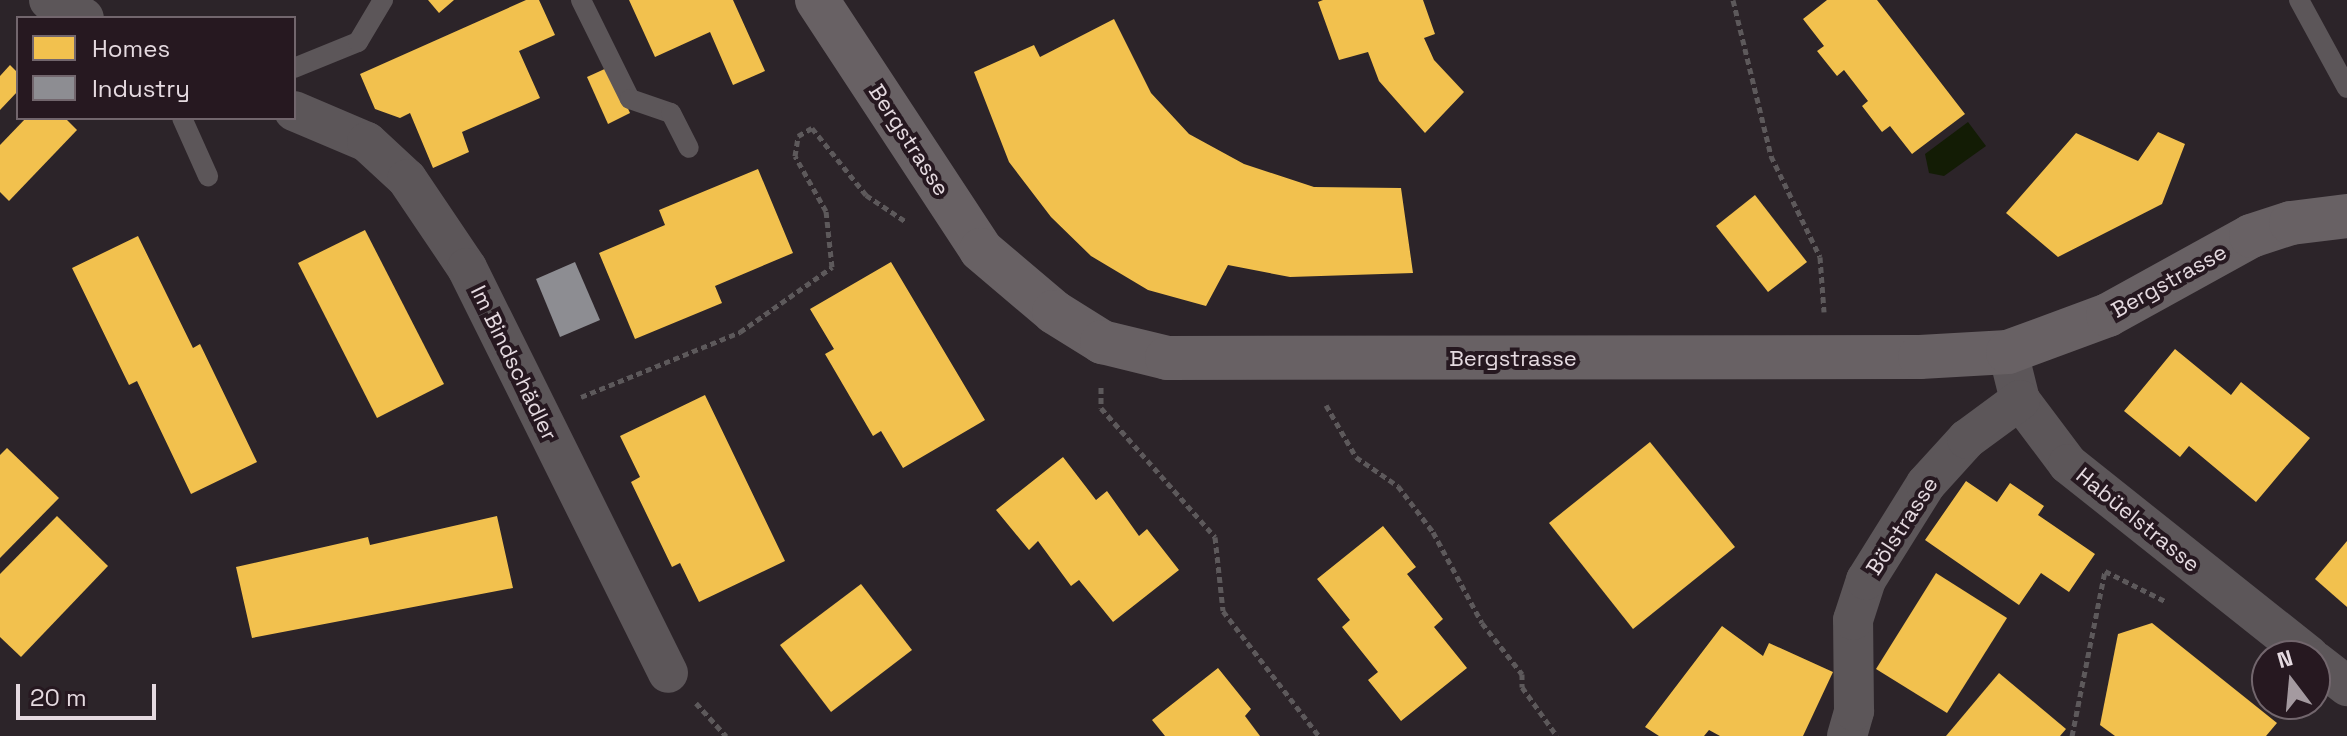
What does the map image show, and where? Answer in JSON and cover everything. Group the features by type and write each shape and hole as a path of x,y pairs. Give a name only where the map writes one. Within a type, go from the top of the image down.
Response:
{"street":[{"path":"49,0 80,16"},
{"name":"Bergstrasse","path":"817,0 981,250 1054,312 1102,342 1167,358 1827,357 2008,352 2108,315 2251,236 2291,223 2347,216"},
{"name":"Im Bindschädler","path":"296,112 367,142 407,179 467,268 668,673"},
{"name":"Habüelstrasse","path":"2008,352 2020,400 2068,464 2289,640"},
{"name":"Bölstrasse","path":"1847,736 1854,711 1853,620 1866,580 1926,484 1967,439 2020,400"},
{"path":"2331,674 2347,686"}],"lane":[{"path":"296,67 358,42 383,0"},
{"path":"581,0 630,99 671,113 689,148"},
{"path":"2299,0 2347,88"},
{"path":"183,120 208,176"}],"path":[{"path":"1733,0 1771,156 1820,257 1827,357"},
{"path":"539,414 740,332 832,267 826,211 795,156 798,136 812,128 866,195 905,221 946,196"},
{"path":"1300,360 1356,457 1398,486 1433,532 1482,623 1522,674 1522,687 1557,736"},
{"path":"1100,380 1101,408 1215,537 1223,611 1319,736"},
{"path":"2072,736 2105,571 2165,602 2169,597"}],"shaded area":[{"path":"1968,122 1986,146 1944,176 1929,173 1925,154"}],"building: Homes":[{"path":"428,0 454,0 439,13"},
{"path":"526,0 539,0 555,35 519,51 540,98 462,132 469,152 433,168 410,113 400,118 375,109 360,74"},
{"path":"629,0 733,0 765,71 733,85 710,32 655,57"},
{"path":"1423,0 1435,34 1424,38 1434,60 1464,92 1425,133 1379,81 1368,52 1339,60 1318,2"},
{"path":"1827,0 1877,0 1965,114 1912,154 1890,126 1882,132 1862,106 1868,101 1844,70 1837,76 1817,51 1824,46 1803,19"},
{"path":"1114,19 1151,93 1189,134 1244,164 1314,187 1401,188 1413,273 1290,277 1228,265 1206,306 1148,290 1091,256 1051,217 1009,162 974,72 1034,45 1040,57"},
{"path":"10,65 16,71 16,93 0,110 0,76"},
{"path":"609,67 630,113 608,124 587,77"},
{"path":"24,120 67,120 77,130 9,201 0,192 0,145"},
{"path":"2158,132 2185,144 2162,204 2058,257 2006,213 2076,133 2138,161"},
{"path":"758,169 793,253 715,286 722,303 635,339 599,253 665,225 659,210"},
{"path":"1755,195 1807,262 1768,292 1716,226"},
{"path":"365,230 444,384 377,418 298,263"},
{"path":"138,236 193,348 200,344 257,462 191,494 137,381 129,385 72,268"},
{"path":"891,262 985,420 903,468 881,431 873,436 825,354 834,349 810,309"},
{"path":"2175,349 2231,395 2241,382 2310,438 2256,502 2189,446 2180,457 2124,411"},
{"path":"705,395 785,561 699,602 680,563 672,567 631,482 640,477 620,436"},
{"path":"1650,442 1735,547 1633,629 1549,523"},
{"path":"7,448 59,498 0,558 0,455"},
{"path":"1063,457 1096,500 1107,491 1139,536 1147,529 1179,570 1113,622 1079,580 1071,586 1038,541 1029,550 996,510"},
{"path":"1966,481 1997,502 2010,483 2044,506 2038,515 2095,554 2069,592 2041,573 2019,605 1925,540"},
{"path":"57,516 108,566 21,657 0,637 0,574"},
{"path":"497,516 513,588 252,638 236,567 368,537 370,545"},
{"path":"1383,526 1416,567 1407,574 1443,619 1434,627 1467,668 1401,721 1368,680 1378,672 1342,627 1350,620 1317,579"},
{"path":"2347,541 2347,607 2315,579"},
{"path":"1936,573 2007,618 1947,713 1876,669"},
{"path":"861,584 912,650 831,712 780,645"},
{"path":"2152,623 2251,702 2251,720 2273,720 2277,723 2266,736 2115,736 2100,725 2118,634"},
{"path":"1722,626 1763,656 1769,643 1833,672 1803,736 1720,736 1709,730 1704,736 1659,736 1645,727"},
{"path":"1218,668 1251,709 1245,716 1260,736 1165,736 1152,720"},
{"path":"1999,673 2066,729 2060,736 1946,736"}],"building: Industry":[{"path":"575,262 600,320 560,337 536,279"}]}
